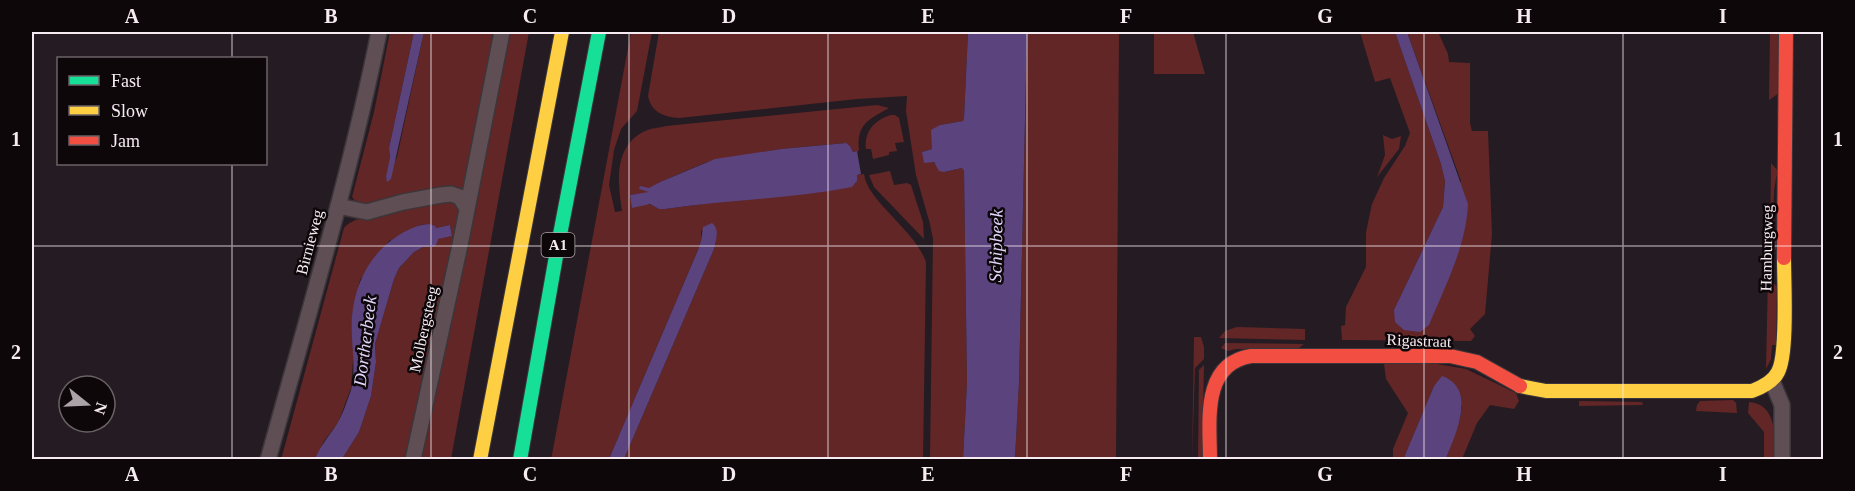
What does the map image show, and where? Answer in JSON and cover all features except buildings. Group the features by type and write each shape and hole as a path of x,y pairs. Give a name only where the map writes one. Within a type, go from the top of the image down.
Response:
{"main road":[{"name":"A1","path":"480,459 562,32"},
{"name":"A1","path":"520,459 599,32"},
{"name":"Hamburgweg","path":"1772,381 1781,366 1783,357 1786,32"},
{"name":"Rigastraat","path":"1210,459 1211,403 1214,384 1219,373 1228,364 1234,360 1251,356 1450,356 1476,362 1523,388 1546,391 1752,391 1772,381"}],"street":[{"name":"Birnieweg","path":"268,459 338,206 366,97 379,32"},
{"name":"Molbergsteeg","path":"414,459 482,138 502,32"},
{"path":"338,206 367,212 403,202 451,194 460,197 466,207"},
{"path":"1772,381 1782,405 1782,459"}],"shaded area":[{"path":"390,32 414,32 389,148 390,157 386,180 397,157 424,32 498,32 463,191 369,207 356,202 352,197 374,112"},
{"path":"506,32 529,32 451,459 420,460"},
{"path":"631,32 652,32 637,111 621,129 614,150 609,185 615,212 622,211 619,178 622,157 626,147 633,139 646,131 666,126 877,105 889,108 870,119 862,128 859,151 853,152 845,143 781,149 707,162 660,182 649,189 649,193 630,195 631,201 665,209 855,184 857,175 864,174 873,195 912,239 926,262 923,459 624,459 714,249 716,240 701,230 698,250 609,459 551,460"},
{"path":"659,32 968,32 963,121 940,125 932,149 922,152 944,172 962,168 964,171 967,382 963,459 930,459 933,239 916,175 906,111 907,96 857,99 679,118 668,116 655,110 648,96"},
{"path":"1027,32 1119,32 1116,459 1015,460 1019,382"},
{"path":"1154,32 1193,32 1205,74 1154,74"},
{"path":"1360,32 1395,32 1445,181 1443,207 1394,310 1461,181 1407,32 1438,32 1448,54 1449,62 1470,63 1472,131 1488,131 1492,234 1485,314 1470,329 1475,336 1471,341 1342,340 1341,326 1345,325 1346,307 1366,267 1366,232 1372,204 1410,133 1390,78 1375,82"},
{"path":"1770,32 1779,32 1779,93 1769,100"},
{"path":"891,115 899,118 904,142 895,143 897,151 873,159 871,149 866,149 871,127"},
{"path":"1383,135 1392,139 1401,136 1399,149 1377,177 1385,155"},
{"path":"1771,163 1778,171 1774,199 1777,248 1770,255"},
{"path":"890,171 894,185 907,183 911,185 923,222 924,239 874,187 869,175"},
{"path":"440,201 453,201 458,207 459,214 408,459 342,459 359,432 371,396 376,362 375,344 399,268 414,252 423,247 433,247 437,239 452,236 450,225 436,228 429,224 420,225 389,241 360,280 352,317 354,346 351,388 338,423 324,441 315,459 281,460 344,228 350,223 373,214"},
{"path":"1768,277 1777,287 1776,345 1772,345 1771,359 1766,369"},
{"path":"1237,327 1305,329 1305,340 1219,338 1225,331"},
{"path":"1194,337 1201,337 1204,359 1195,368 1192,460"},
{"path":"1225,343 1304,344 1299,348 1228,351 1221,348"},
{"path":"1384,364 1437,364 1466,369 1516,393 1519,401 1514,409 1490,405 1477,423 1462,459 1446,459 1462,406 1440,380 1434,386 1405,459 1393,459 1393,449 1408,413 1386,379"},
{"path":"1204,365 1202,459 1198,460 1199,370"},
{"path":"1733,400 1736,403 1737,413 1696,411 1700,401"},
{"path":"1579,401 1642,402 1643,405 1579,406"},
{"path":"1749,402 1758,404 1770,416 1775,442 1774,459 1764,459 1764,432 1748,413"}],"water":[{"path":"414,32 424,32 391,179 387,182 389,148"},
{"name":"Schipbeek","path":"968,32 1027,32 1019,382 1015,459 963,459 967,382 964,171 962,168 939,171 934,162 924,163 922,152 932,149 931,130 940,125 963,121"},
{"path":"1395,32 1407,32 1468,204 1463,236 1454,266 1429,325 1420,332 1404,330 1395,322 1394,310 1443,207 1445,181"},
{"path":"846,143 853,152 857,151 861,174 857,175 857,181 852,187 665,209 659,209 650,204 632,208 630,195 649,192 639,189 640,186 649,188 715,159 781,149"},
{"path":"712,223 717,231 714,249 624,459 609,459 698,250 703,227"},
{"name":"Dortherbeek","path":"429,224 436,228 450,225 452,236 438,239 433,247 423,247 414,252 399,268 375,344 376,362 371,396 359,432 342,459 315,459 339,420 351,390 353,381 352,316 361,280 373,259 389,242 410,229"},
{"path":"1442,376 1453,382 1459,391 1461,402 1458,426 1446,459 1405,459 1434,386"}],"traffic: fast":[{"path":"520,460 599,32"}],"traffic: slow":[{"path":"480,460 562,32"},
{"path":"1520,386 1546,391 1752,391 1760,388 1773,379 1781,363 1785,300 1784,258"}],"traffic: jam":[{"path":"1784,258 1786,32"},
{"path":"1210,460 1210,413 1216,382 1224,370 1235,361 1251,356 1450,356 1477,362 1520,386"}]}
